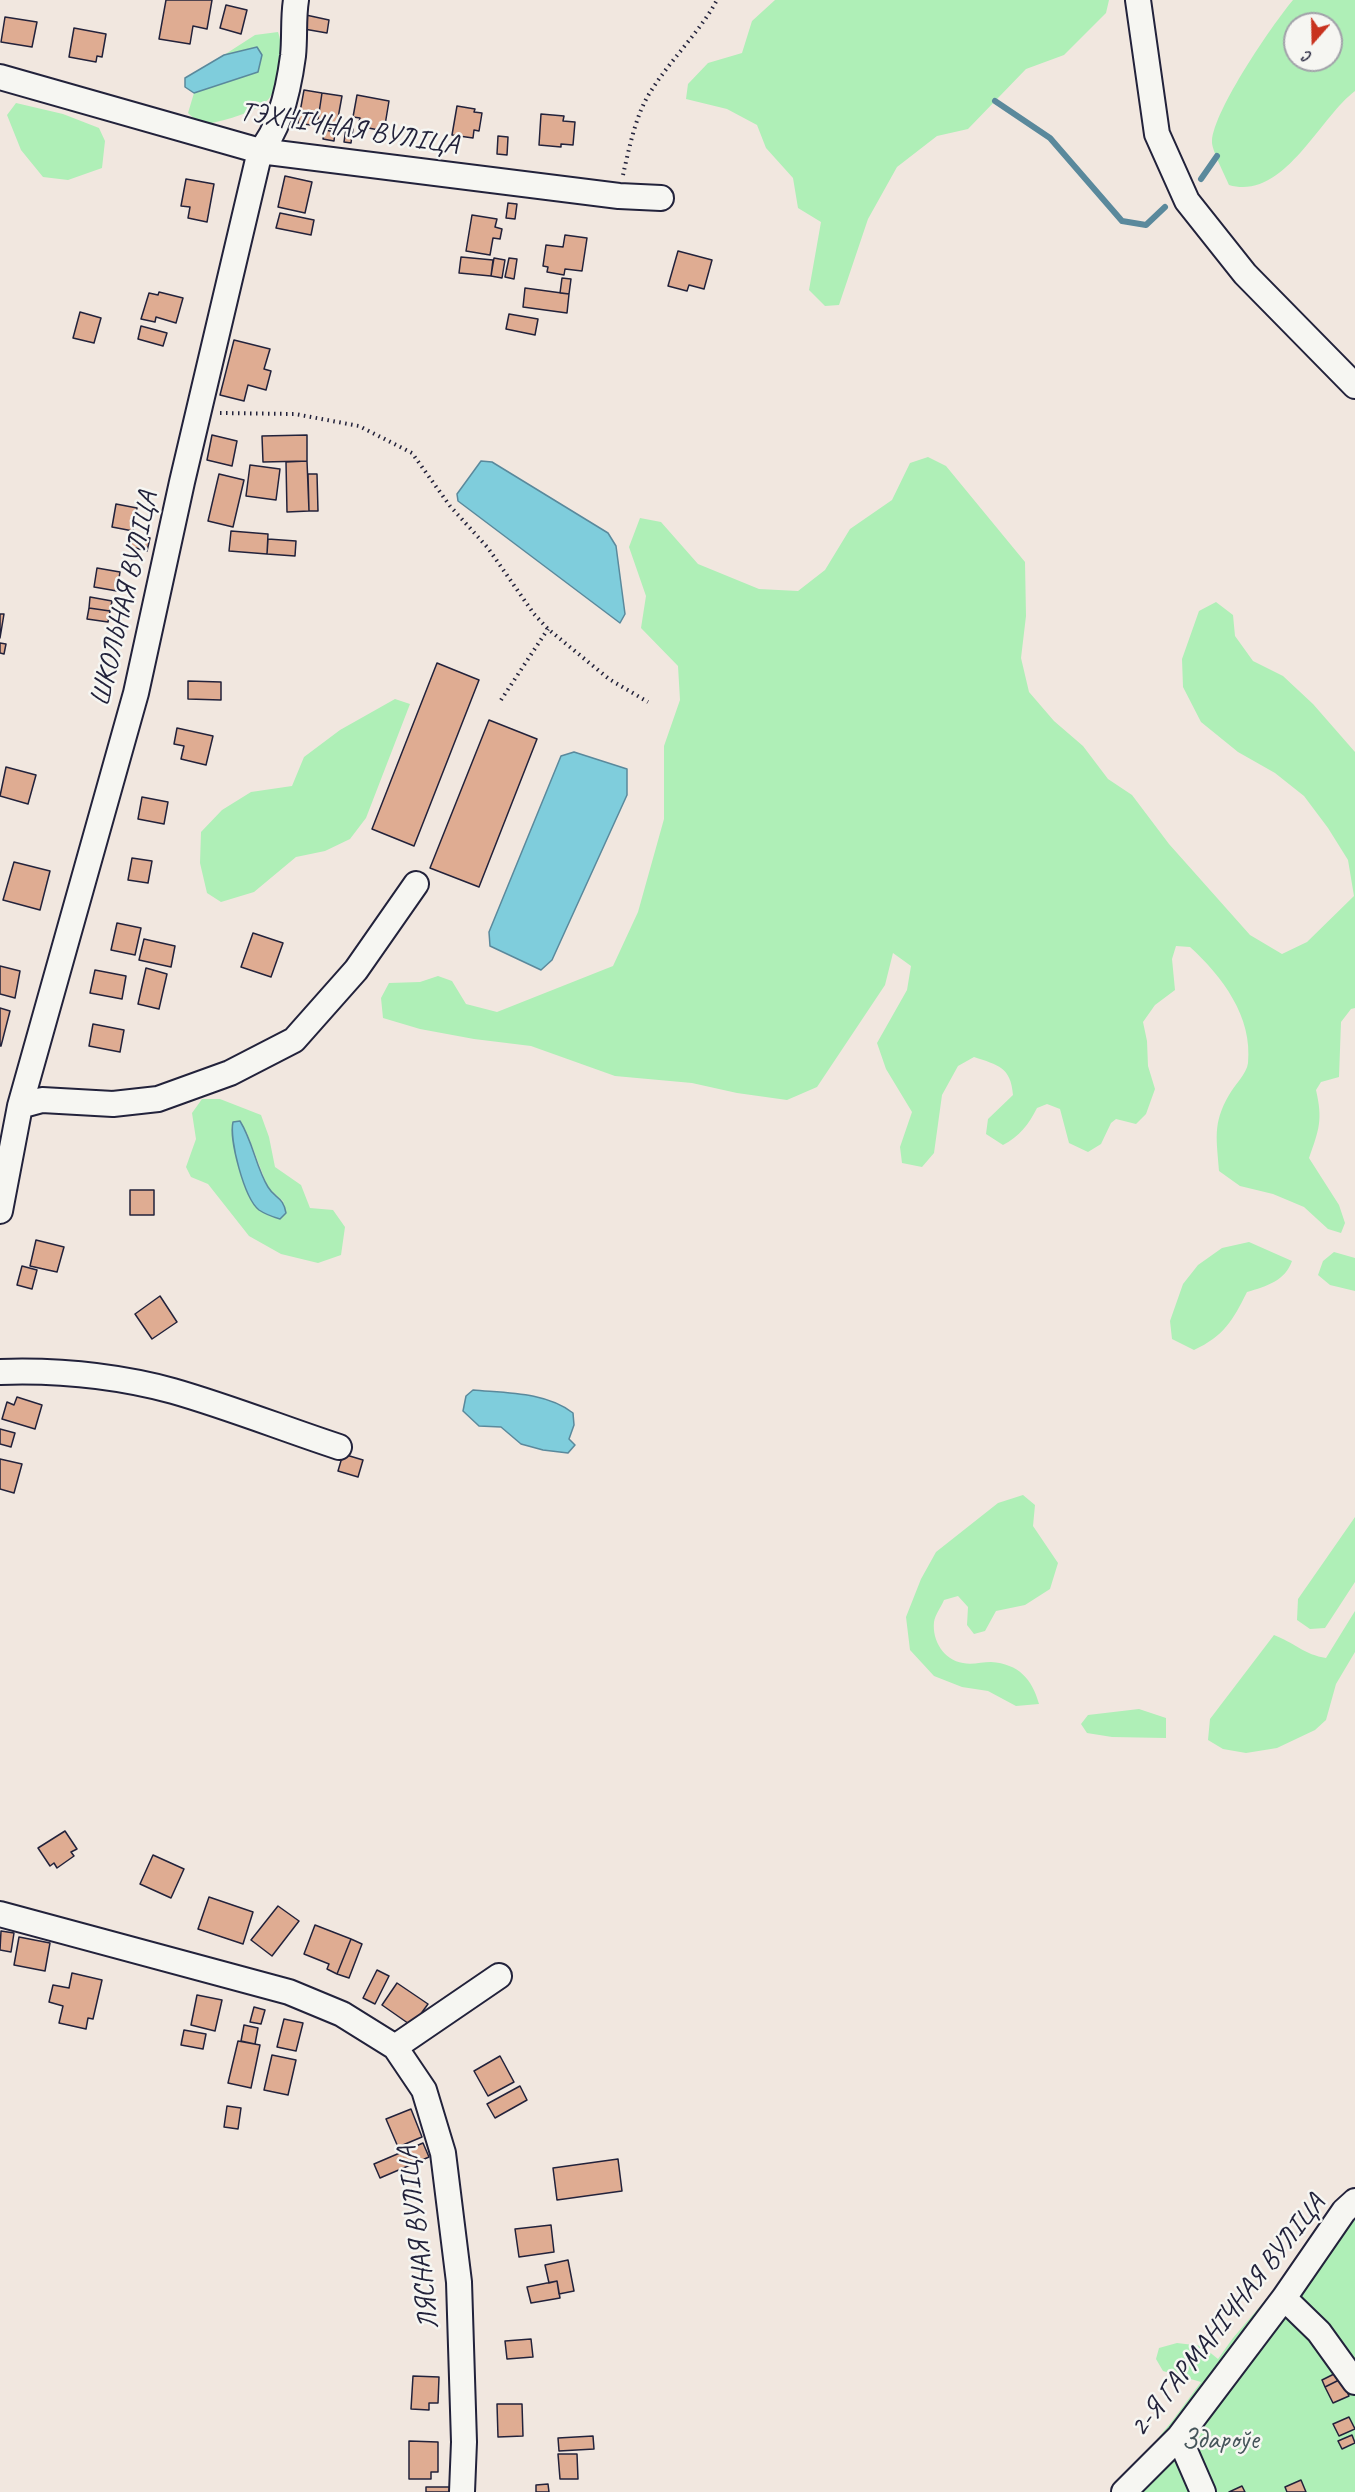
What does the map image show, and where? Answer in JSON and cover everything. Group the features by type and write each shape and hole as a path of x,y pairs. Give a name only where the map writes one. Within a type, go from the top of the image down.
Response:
{"street":[{"name":"ШКОЛЬНАЯ ВУЛІЦА","path":"0,1211 20,1106 136,693 198,412 260,151 270,141 283,102 293,56 296,0"},
{"path":"1138,0 1157,134 1187,201 1245,274 1355,386"},
{"name":"ТЭХНІЧНАЯ ВУЛІЦА","path":"0,77 260,151 619,196 661,198"},
{"path":"20,1106 42,1100 113,1104 158,1099 230,1073 294,1040 356,970 416,884"},
{"path":"0,1372 40,1371 84,1374 173,1391 339,1447"},
{"name":"ЛЯСНАЯ ВУЛІЦА","path":"0,1914 289,1992 342,2014 395,2048 424,2090 443,2153 459,2282 464,2442 462,2492"},
{"path":"395,2048 499,1976"},
{"name":"2-Я ГАРМАНІЧНАЯ ВУЛІЦА","path":"1124,2492 1179,2437 1284,2298 1344,2211 1355,2201"},
{"path":"1284,2298 1319,2332 1355,2382"},
{"path":"1179,2437 1203,2492"}],"path":[{"path":"619,196 631,140 650,92 683,50 717,0"},
{"path":"198,412 295,414 359,426 412,453 450,506 488,548 534,614 548,629 609,679 648,702"},
{"path":"501,700 548,629"}],"green space":[{"path":"775,0 1109,0 1106,13 1064,55 1026,69 968,129 937,136 897,167 868,219 839,305 825,306 809,290 821,222 798,208 793,178 766,148 757,125 727,109 686,99 688,84 708,63 742,53 752,21"},
{"path":"1293,0 1355,0 1355,91 1284,169 1267,181 1249,187 1229,185 1212,145 1215,127 1233,89 1283,13 1283,72 1343,72 1343,12 1284,12"},
{"path":"278,32 281,50 280,71 269,99 249,112 201,125 188,113 194,93 258,72 256,47 224,55 255,35"},
{"path":"16,103 63,114 99,128 105,141 102,168 68,180 43,177 21,150 7,115"},
{"path":"928,457 946,466 1025,562 1026,616 1021,658 1029,692 1054,721 1083,746 1108,779 1132,795 1169,844 1250,935 1282,954 1307,942 1354,896 1348,860 1304,796 1275,773 1238,752 1201,722 1183,687 1182,659 1199,611 1216,602 1233,615 1235,636 1253,661 1283,676 1313,704 1355,752 1355,1008 1351,1009 1341,1022 1339,1077 1321,1082 1316,1090 1319,1125 1309,1158 1339,1205 1345,1223 1341,1233 1328,1229 1304,1207 1273,1194 1240,1186 1219,1171 1218,1124 1229,1095 1247,1067 1246,1030 1224,984 1190,947 1176,946 1172,959 1175,990 1155,1005 1143,1022 1147,1041 1148,1066 1155,1089 1146,1114 1136,1124 1116,1119 1111,1123 1101,1144 1088,1152 1069,1143 1060,1109 1047,1104 1037,1108 1023,1129 1003,1145 986,1134 988,1119 1013,1095 1012,1086 1002,1068 974,1057 958,1066 942,1095 934,1153 922,1167 902,1163 900,1147 912,1112 886,1069 877,1043 907,990 911,966 893,953 885,985 817,1087 787,1100 737,1093 692,1083 615,1076 531,1046 420,1029 383,1018 381,998 389,983 420,982 438,976 452,981 466,1004 497,1012 613,966 638,912 664,819 664,746 680,700 678,666 641,628 646,596 629,547 640,518 661,522 698,564 759,589 798,591 825,570 850,529 892,500 910,463"},
{"path":"395,699 410,704 366,818 350,839 325,851 296,857 254,892 221,902 207,893 200,863 201,832 222,810 251,792 292,786 304,757 340,730"},
{"path":"202,1099 220,1099 261,1115 269,1137 275,1167 301,1185 310,1208 333,1210 345,1227 341,1255 318,1263 281,1254 249,1236 208,1184 191,1177 186,1167 196,1139 192,1113","holes":["247,1133 268,1188 284,1202 247,1192"]},
{"path":"1249,1242 1292,1261 1289,1268 1280,1278 1268,1285 1247,1292 1226,1326 1204,1345 1194,1350 1172,1339 1170,1321 1183,1284 1198,1265 1222,1248"},
{"path":"1334,1252 1355,1258 1355,1291 1330,1285 1318,1275 1323,1261"},
{"path":"1023,1495 1035,1505 1033,1526 1058,1563 1050,1589 1025,1605 996,1611 985,1631 974,1634 967,1625 968,1607 958,1596 944,1600 934,1622 937,1643 950,1658 966,1664 1001,1663 1023,1674 1032,1687 1039,1704 1016,1706 988,1691 962,1687 934,1676 910,1650 906,1617 921,1579 936,1552 998,1503"},
{"path":"1355,1517 1355,1582 1325,1628 1310,1629 1297,1620 1298,1599"},
{"path":"1355,1611 1355,1652 1336,1684 1326,1720 1315,1730 1277,1748 1246,1753 1223,1749 1208,1740 1210,1719 1274,1635 1312,1654 1326,1658"},
{"path":"1139,1709 1166,1718 1166,1738 1112,1737 1087,1733 1081,1724 1088,1715"},
{"name":"Здароўе","path":"1355,2195 1355,2492 1114,2492 1201,2382 1163,2371 1156,2359 1159,2348 1177,2343 1202,2346 1218,2359 1233,2338"}],"water":[{"path":"257,47 262,55 258,72 194,93 185,87 185,78 224,55"},
{"path":"481,461 492,462 608,533 616,546 625,614 620,623 458,501 457,494"},
{"path":"574,752 627,769 627,795 552,960 541,970 490,946 489,932 561,756"},
{"path":"240,1121 264,1179 285,1207 286,1213 280,1219 259,1210 248,1194 233,1141 233,1122"},
{"path":"473,1390 538,1397 562,1406 573,1413 574,1425 569,1439 575,1445 568,1453 543,1450 521,1444 501,1427 479,1426 463,1411 466,1396"}],"building":[{"path":"166,0 212,0 207,29 193,26 190,44 159,39"},
{"path":"226,5 247,10 241,34 220,28"},
{"path":"306,15 329,20 327,33 304,29"},
{"path":"5,17 37,22 32,47 1,42"},
{"path":"74,28 106,34 102,57 97,56 96,62 69,57"},
{"path":"304,90 322,93 317,126 298,123"},
{"path":"322,93 342,96 336,129 317,126"},
{"path":"357,95 389,101 384,131 358,126 360,118 353,117"},
{"path":"457,106 475,109 474,112 482,113 479,131 474,130 473,138 452,135"},
{"path":"541,114 564,116 563,121 575,122 573,145 561,144 561,147 539,145"},
{"path":"346,128 353,129 351,143 344,142"},
{"path":"325,130 335,132 334,141 323,139"},
{"path":"498,136 508,137 507,155 497,154"},
{"path":"285,176 312,182 305,213 278,207"},
{"path":"186,179 214,184 207,222 188,218 190,207 181,206"},
{"path":"508,203 517,204 515,219 506,218"},
{"path":"280,213 314,220 311,235 276,228"},
{"path":"472,215 497,219 495,227 502,229 500,239 493,238 490,255 466,251"},
{"path":"565,235 587,238 582,271 565,269 564,275 547,272 548,267 543,266 546,245 563,247"},
{"path":"678,251 712,260 704,289 689,285 687,291 668,286"},
{"path":"461,257 493,260 491,276 459,273"},
{"path":"494,258 505,260 502,278 491,276"},
{"path":"509,258 517,259 514,279 505,277"},
{"path":"562,278 571,279 569,294 560,293"},
{"path":"525,288 569,294 567,313 523,307"},
{"path":"159,292 183,298 176,323 156,317 155,322 141,319 149,293 158,295"},
{"path":"80,312 101,318 94,343 73,338"},
{"path":"509,314 538,319 535,335 506,329"},
{"path":"141,326 167,333 163,346 138,339"},
{"path":"234,340 270,349 264,369 271,371 266,390 248,385 244,401 220,395"},
{"path":"212,435 237,441 232,466 207,460"},
{"path":"307,435 307,461 263,462 262,436"},
{"path":"307,461 309,511 287,512 286,462"},
{"path":"250,465 280,469 276,500 246,496"},
{"path":"219,474 244,480 233,527 208,521"},
{"path":"308,474 317,474 318,511 309,511"},
{"path":"116,504 137,508 133,531 112,527"},
{"path":"231,531 268,534 267,554 229,551"},
{"path":"131,534 150,538 147,551 128,546"},
{"path":"268,539 296,541 295,556 267,554"},
{"path":"97,568 120,572 117,591 94,587"},
{"path":"90,597 112,601 110,611 89,608"},
{"path":"89,608 110,611 108,622 87,619"},
{"path":"0,614 4,614 0,638"},
{"path":"0,643 6,644 4,654 0,653"},
{"path":"437,663 479,680 414,846 372,829"},
{"path":"188,681 221,682 221,700 188,699"},
{"path":"489,720 537,739 479,887 430,868"},
{"path":"177,728 213,736 206,765 181,759 184,746 174,744"},
{"path":"6,767 36,775 28,804 0,796"},
{"path":"142,797 168,802 164,824 138,819"},
{"path":"132,858 152,861 148,883 128,880"},
{"path":"14,862 50,871 40,910 3,900"},
{"path":"117,923 141,928 135,955 111,950"},
{"path":"253,933 283,943 271,977 241,967"},
{"path":"144,939 175,946 171,967 139,960"},
{"path":"0,966 20,971 15,998 0,994"},
{"path":"146,968 167,974 159,1009 138,1004"},
{"path":"95,970 126,976 122,999 90,993"},
{"path":"0,1008 10,1011 1,1046 0,1046"},
{"path":"93,1024 124,1030 120,1052 89,1046"},
{"path":"130,1190 154,1190 154,1215 130,1215"},
{"path":"36,1240 64,1247 57,1272 30,1266"},
{"path":"22,1266 37,1270 32,1289 17,1285"},
{"path":"160,1296 177,1322 152,1339 135,1314"},
{"path":"17,1397 42,1405 35,1429 2,1419 7,1402 14,1405"},
{"path":"0,1429 15,1433 11,1447 0,1444"},
{"path":"343,1454 363,1460 358,1477 338,1471"},
{"path":"0,1459 22,1464 14,1493 0,1489"},
{"path":"65,1831 77,1849 71,1852 74,1856 57,1868 54,1863 50,1866 38,1848"},
{"path":"153,1855 184,1869 171,1898 140,1884"},
{"path":"209,1897 253,1912 243,1944 198,1929"},
{"path":"278,1906 299,1921 272,1956 251,1940"},
{"path":"315,1925 351,1939 337,1974 327,1969 329,1964 304,1954"},
{"path":"1,1931 14,1933 11,1952 0,1950"},
{"path":"19,1937 50,1943 45,1971 14,1965"},
{"path":"351,1939 362,1944 349,1978 337,1974"},
{"path":"377,1970 389,1976 375,2004 363,1998"},
{"path":"72,1973 102,1980 93,2019 88,2018 86,2029 59,2023 63,2006 49,2002 53,1985 69,1988"},
{"path":"397,1983 428,2004 412,2026 382,2005"},
{"path":"197,1995 222,2000 215,2031 191,2025"},
{"path":"254,2007 265,2010 261,2024 250,2022"},
{"path":"284,2019 303,2023 296,2051 277,2047"},
{"path":"244,2025 258,2028 255,2044 241,2041"},
{"path":"184,2030 206,2034 203,2049 181,2045"},
{"path":"238,2041 260,2045 251,2088 228,2083"},
{"path":"272,2055 296,2060 288,2095 264,2090"},
{"path":"500,2056 514,2082 488,2096 474,2071"},
{"path":"520,2086 527,2100 495,2118 487,2104"},
{"path":"227,2106 241,2108 238,2129 224,2127"},
{"path":"411,2109 422,2137 398,2147 386,2119"},
{"path":"423,2143 429,2157 380,2178 374,2164"},
{"path":"618,2159 622,2191 557,2200 553,2168"},
{"path":"551,2225 554,2252 519,2257 515,2229"},
{"path":"568,2260 574,2291 559,2294 557,2281 549,2283 545,2265"},
{"path":"557,2281 560,2298 531,2303 527,2287"},
{"path":"531,2339 533,2357 507,2359 505,2341"},
{"path":"1338,2372 1341,2379 1325,2387 1322,2380"},
{"path":"413,2376 439,2377 438,2403 429,2403 429,2410 411,2409"},
{"path":"1341,2379 1349,2396 1333,2403 1325,2387"},
{"path":"497,2404 522,2404 523,2436 498,2437"},
{"path":"1349,2417 1355,2429 1339,2436 1333,2424"},
{"path":"1352,2435 1355,2443 1342,2449 1338,2441"},
{"path":"593,2436 594,2449 559,2451 558,2438"},
{"path":"409,2441 438,2442 438,2472 431,2472 431,2479 409,2479"},
{"path":"558,2454 577,2454 578,2479 560,2479"},
{"path":"1301,2480 1306,2492 1287,2492 1285,2487"},
{"path":"548,2484 549,2492 536,2492 536,2485"},
{"path":"1242,2486 1245,2492 1229,2492"},
{"path":"426,2487 450,2487 449,2492 426,2492"}],"waterway":[{"path":"995,101 1050,138 1122,221 1146,225 1165,207"},
{"path":"1201,179 1217,156"}]}
